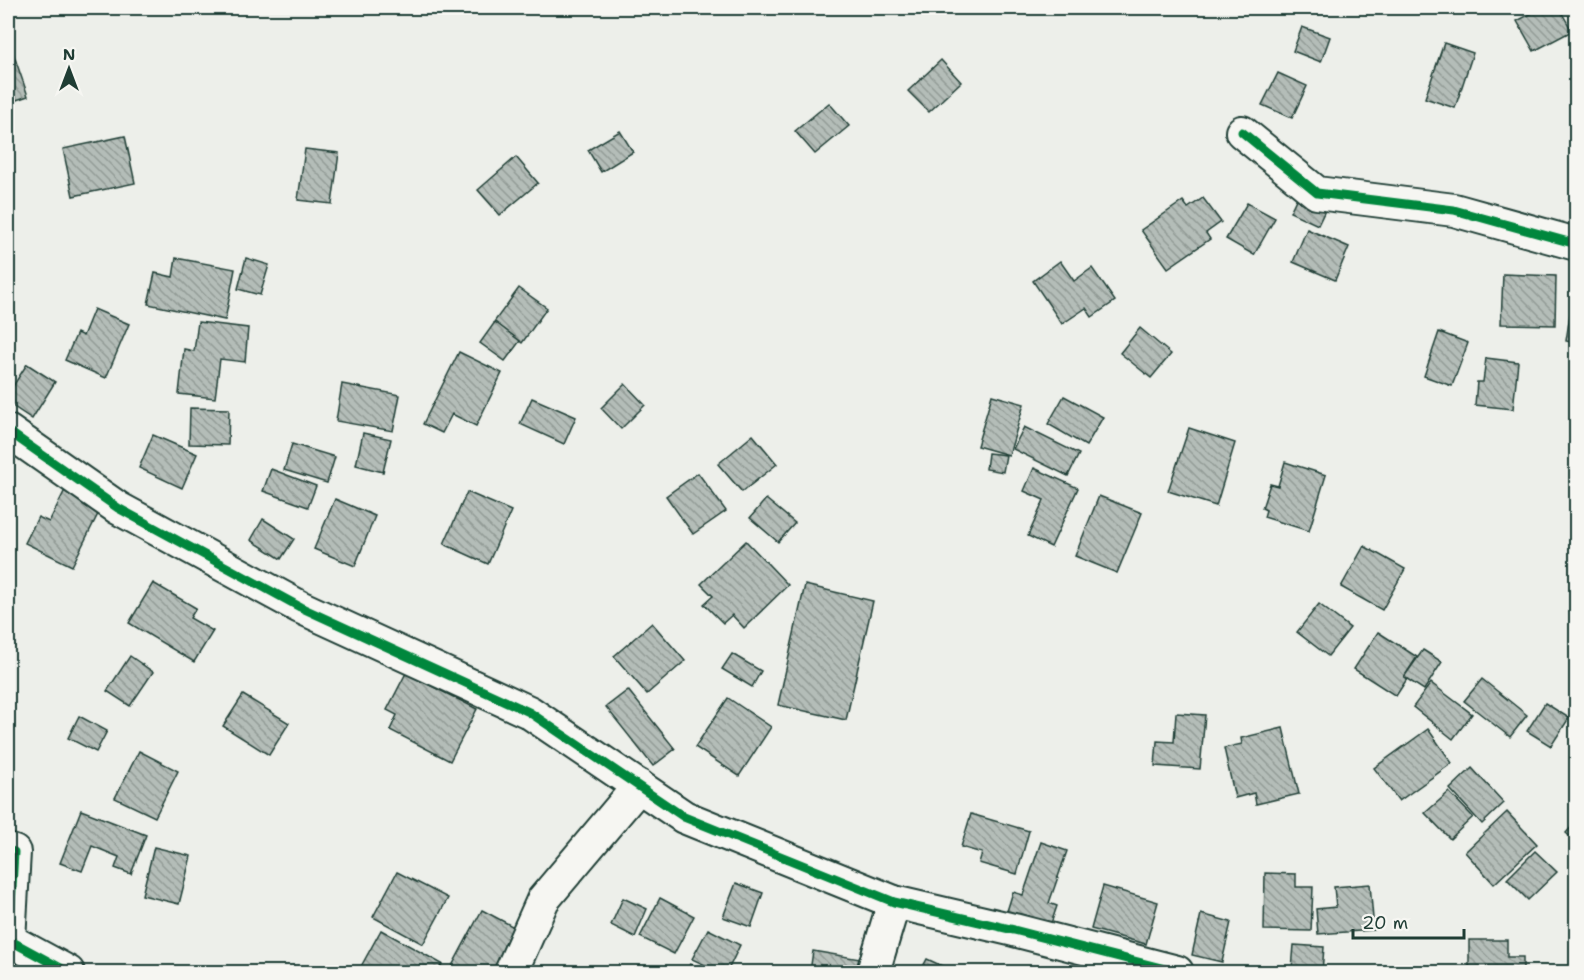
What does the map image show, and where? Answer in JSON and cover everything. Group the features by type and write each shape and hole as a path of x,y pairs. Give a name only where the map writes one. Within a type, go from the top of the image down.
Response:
{"street":[{"path":"1242,132 1317,193 1454,210 1576,244"},
{"path":"8,431 118,508 300,607 529,712 684,817 894,902 1178,972"},
{"path":"511,972 543,900 639,786"},
{"path":"8,850 14,852 9,940 68,972"},
{"path":"873,972 894,902"}],"building":[{"path":"1542,8 1559,8 1572,31 1534,51 1517,21"},
{"path":"1302,27 1330,37 1321,62 1293,51"},
{"path":"1444,43 1473,53 1455,108 1425,98"},
{"path":"10,44 28,96 8,103 8,45"},
{"path":"941,60 961,82 929,112 908,91"},
{"path":"1278,73 1307,86 1292,118 1262,105"},
{"path":"829,103 849,126 815,154 795,131"},
{"path":"620,131 633,152 601,172 588,150"},
{"path":"125,136 135,183 73,196 63,149"},
{"path":"305,149 339,153 332,204 298,200"},
{"path":"516,157 538,183 500,215 478,190"},
{"path":"1300,191 1328,204 1318,225 1290,212"},
{"path":"1203,198 1221,222 1206,233 1210,239 1168,268 1141,230 1183,201 1188,208"},
{"path":"1247,203 1275,218 1254,255 1226,239"},
{"path":"1307,229 1349,247 1335,280 1293,262"},
{"path":"176,258 235,269 225,320 148,304 155,273 173,277"},
{"path":"246,258 269,265 260,295 238,289"},
{"path":"1060,261 1074,281 1092,268 1115,301 1092,317 1086,308 1062,324 1033,281"},
{"path":"1503,274 1556,276 1555,325 1501,324"},
{"path":"519,288 547,308 522,343 494,322"},
{"path":"94,309 129,324 106,378 65,360 77,333 83,336"},
{"path":"1570,315 1576,316 1576,343 1566,341"},
{"path":"198,322 248,328 245,362 220,359 215,398 179,394 184,349 194,351"},
{"path":"495,322 520,341 505,361 480,343"},
{"path":"1140,328 1171,354 1151,378 1120,353"},
{"path":"1439,332 1468,343 1452,386 1424,376"},
{"path":"459,352 502,373 476,426 452,414 442,433 423,424"},
{"path":"1486,358 1518,362 1513,409 1475,405 1477,382 1483,382"},
{"path":"27,364 55,382 32,419 8,403 8,394"},
{"path":"342,384 400,395 393,431 336,421"},
{"path":"625,384 645,405 621,429 601,408"},
{"path":"992,395 1024,404 1009,455 977,446"},
{"path":"1064,396 1103,417 1086,446 1048,424"},
{"path":"532,398 576,417 564,444 520,424"},
{"path":"190,408 229,409 228,445 189,444"},
{"path":"1024,427 1079,454 1068,476 1013,449"},
{"path":"1189,428 1235,443 1216,506 1168,491"},
{"path":"363,433 391,439 383,472 356,465"},
{"path":"153,435 197,454 182,488 139,468"},
{"path":"753,435 777,464 742,492 718,464"},
{"path":"292,444 335,457 327,483 284,470"},
{"path":"988,453 1006,455 1003,472 986,469"},
{"path":"1285,462 1326,475 1309,531 1264,517 1266,510 1262,508 1270,484 1278,486"},
{"path":"1034,468 1078,488 1051,547 1028,536 1044,500 1024,491"},
{"path":"271,469 316,486 308,507 263,491"},
{"path":"698,473 726,511 693,534 666,496"},
{"path":"66,488 102,506 72,566 25,543 38,517 49,522"},
{"path":"467,492 511,511 488,564 444,544"},
{"path":"1099,496 1142,513 1117,573 1075,556"},
{"path":"335,499 375,516 355,566 314,549"},
{"path":"766,499 795,523 778,542 750,518"},
{"path":"263,519 294,539 281,559 251,540"},
{"path":"746,541 788,585 744,628 732,615 723,623 704,604 713,596 701,584"},
{"path":"1364,546 1405,569 1382,610 1341,587"},
{"path":"153,583 196,608 190,618 213,631 194,662 129,623"},
{"path":"805,585 873,601 846,720 778,705"},
{"path":"1319,604 1350,628 1328,656 1297,632"},
{"path":"652,623 685,661 647,694 614,656"},
{"path":"1378,632 1417,657 1404,677 1407,679 1396,696 1354,669"},
{"path":"1423,650 1442,662 1424,690 1404,677"},
{"path":"732,654 761,671 752,687 722,669"},
{"path":"130,656 153,672 130,706 107,691"},
{"path":"406,673 477,709 450,761 390,730 397,715 387,710"},
{"path":"1482,679 1527,715 1510,737 1464,701"},
{"path":"1431,683 1472,714 1453,739 1413,707"},
{"path":"628,690 675,749 653,766 606,707"},
{"path":"243,695 289,723 269,755 223,726"},
{"path":"728,698 771,727 739,776 695,747"},
{"path":"1545,703 1569,718 1551,746 1527,731"},
{"path":"1176,713 1205,715 1200,769 1155,766 1157,741 1174,742"},
{"path":"79,716 107,731 96,752 68,738"},
{"path":"1283,728 1299,794 1256,804 1254,793 1235,798 1224,748 1242,744 1241,738"},
{"path":"1428,729 1452,763 1399,801 1374,768"},
{"path":"139,751 178,771 155,817 115,798"},
{"path":"1472,768 1504,803 1482,824 1450,789"},
{"path":"1449,792 1473,817 1450,839 1425,813"},
{"path":"81,810 146,835 131,874 115,868 119,857 92,846 82,871 60,863"},
{"path":"1507,812 1537,844 1494,884 1465,852"},
{"path":"971,814 1029,831 1017,874 979,863 982,853 961,847"},
{"path":"1576,822 1576,842 1566,833"},
{"path":"1041,842 1067,851 1049,903 1057,906 1046,938 1003,924 1013,892 1023,895"},
{"path":"154,847 191,856 179,904 142,895"},
{"path":"1535,851 1557,872 1528,900 1507,879"},
{"path":"397,872 448,898 423,944 373,917"},
{"path":"1265,873 1296,874 1296,887 1313,887 1311,931 1264,930"},
{"path":"736,883 763,893 751,927 723,917"},
{"path":"1370,884 1374,930 1318,934 1316,909 1336,907 1334,887"},
{"path":"1103,886 1158,902 1146,944 1091,929"},
{"path":"623,898 647,909 635,937 611,925"},
{"path":"660,898 694,916 674,954 640,937"},
{"path":"482,910 525,933 504,972 460,972 451,968"},
{"path":"1201,914 1231,922 1222,962 1192,955"},
{"path":"708,929 740,945 727,972 720,972 692,959"},
{"path":"381,930 442,964 437,972 358,972"},
{"path":"1469,940 1507,940 1507,957 1523,957 1523,972 1469,972"},
{"path":"1294,945 1324,947 1322,972 1274,972 1275,968 1292,969"},
{"path":"813,951 866,960 864,972 810,972"},
{"path":"927,959 955,972 920,972"},
{"path":"690,964 709,972 686,972"}],"cycle path":[{"path":"1242,132 1317,193 1454,210 1576,244"},
{"path":"8,431 118,508 300,607 529,712 684,817 894,902 1177,972"},
{"path":"8,850 14,852 9,940 68,972"}]}
